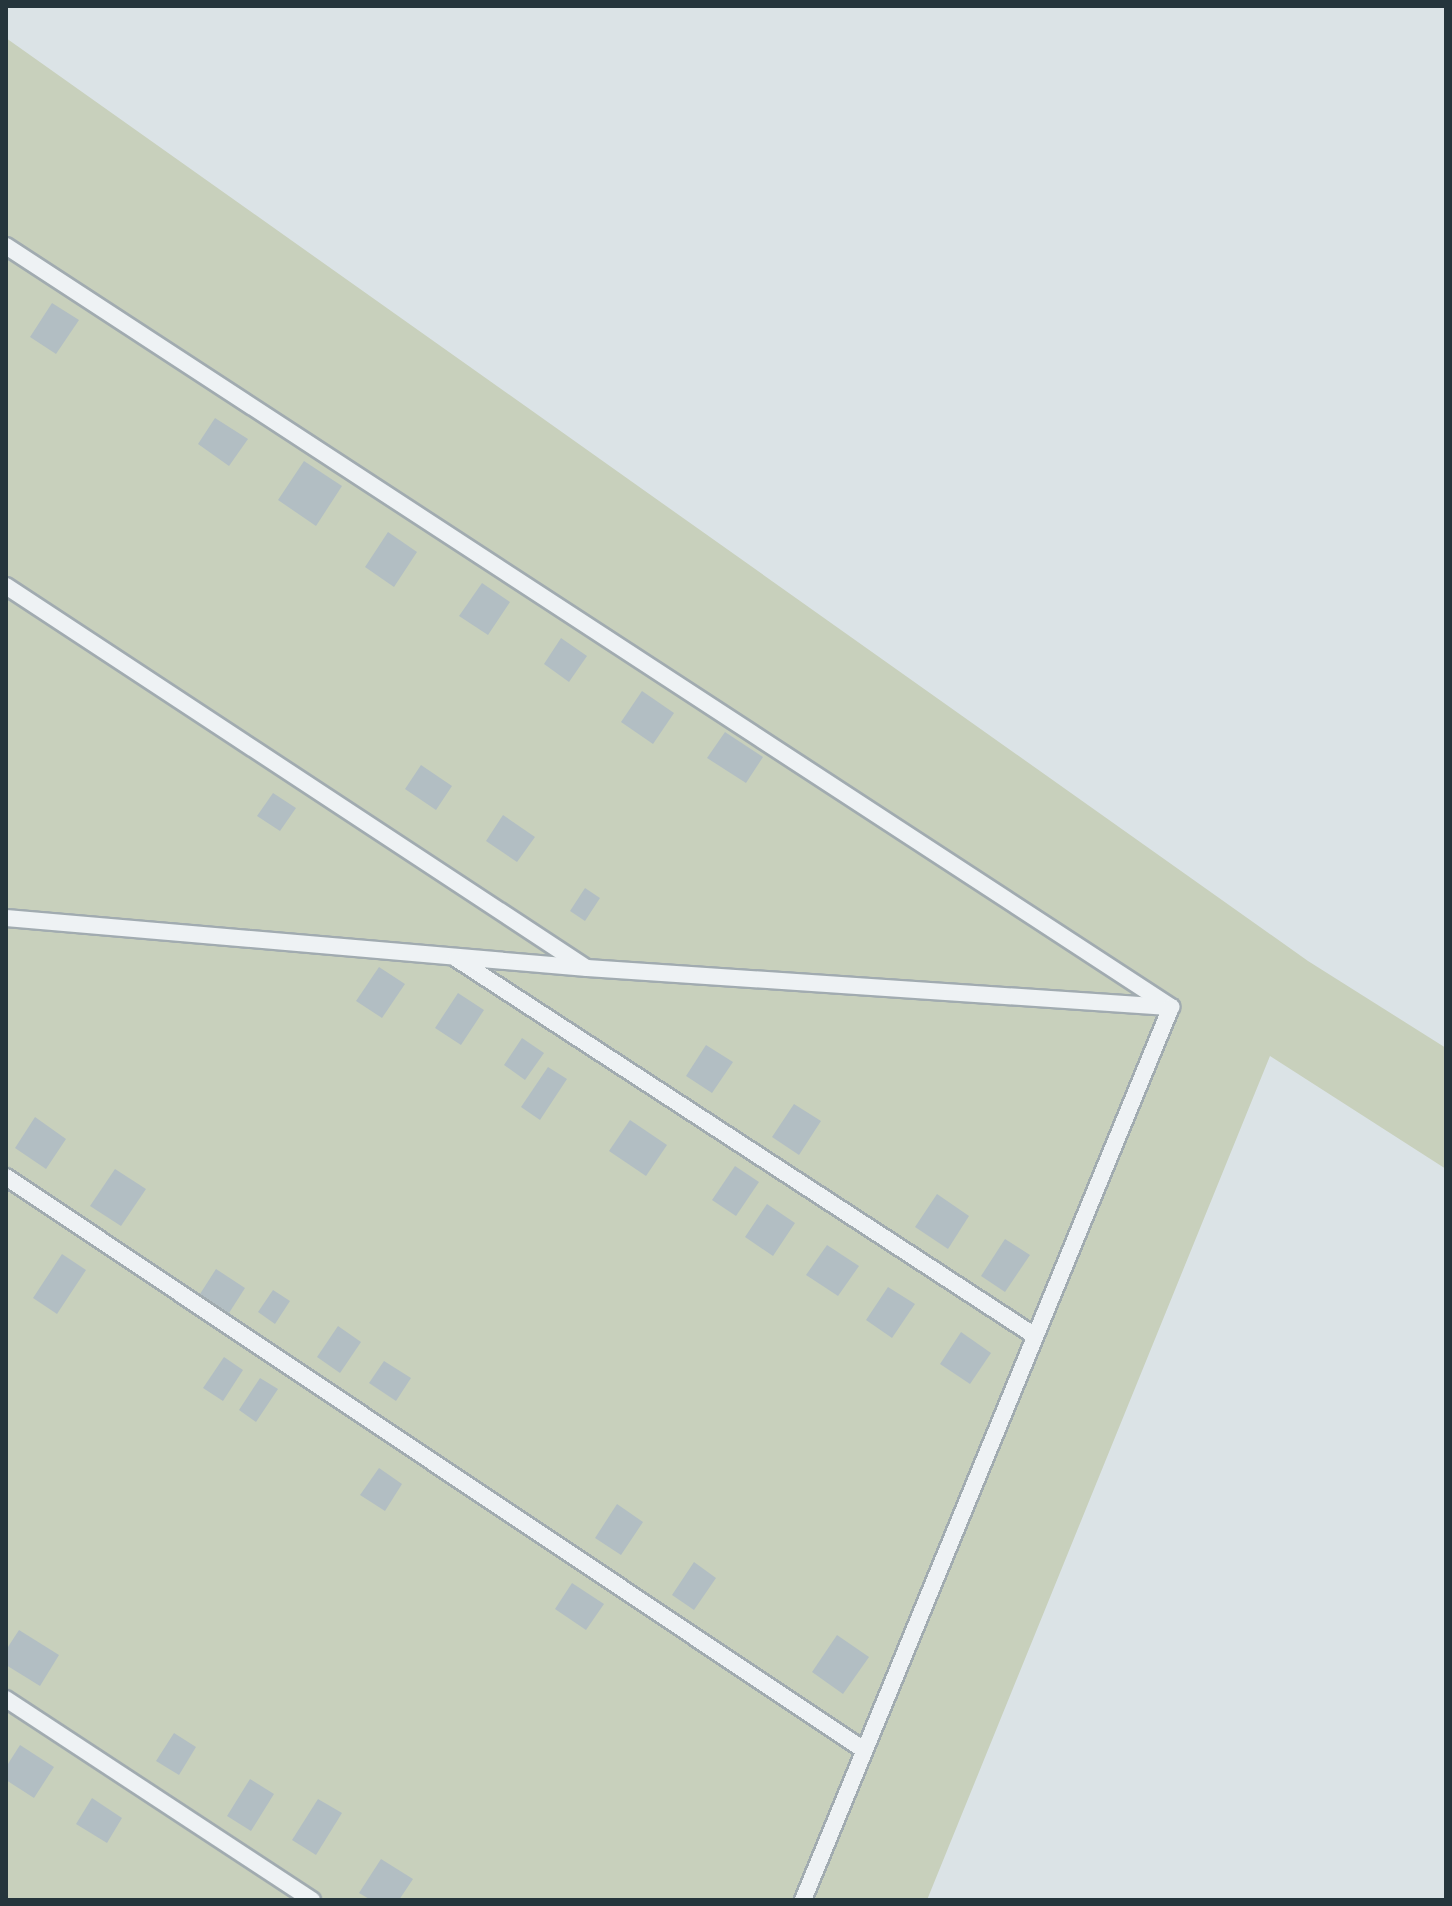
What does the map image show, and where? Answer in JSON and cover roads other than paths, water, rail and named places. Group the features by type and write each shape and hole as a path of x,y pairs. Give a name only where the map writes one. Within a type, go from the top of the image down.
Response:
{"lane":[{"path":"6,246 1171,1007"},
{"path":"6,586 587,968"},
{"path":"6,918 587,968 1171,1007"},
{"path":"452,956 1035,1336"},
{"path":"803,1900 1171,1007"},
{"path":"6,1177 864,1750"},
{"path":"6,1699 312,1900"}]}
